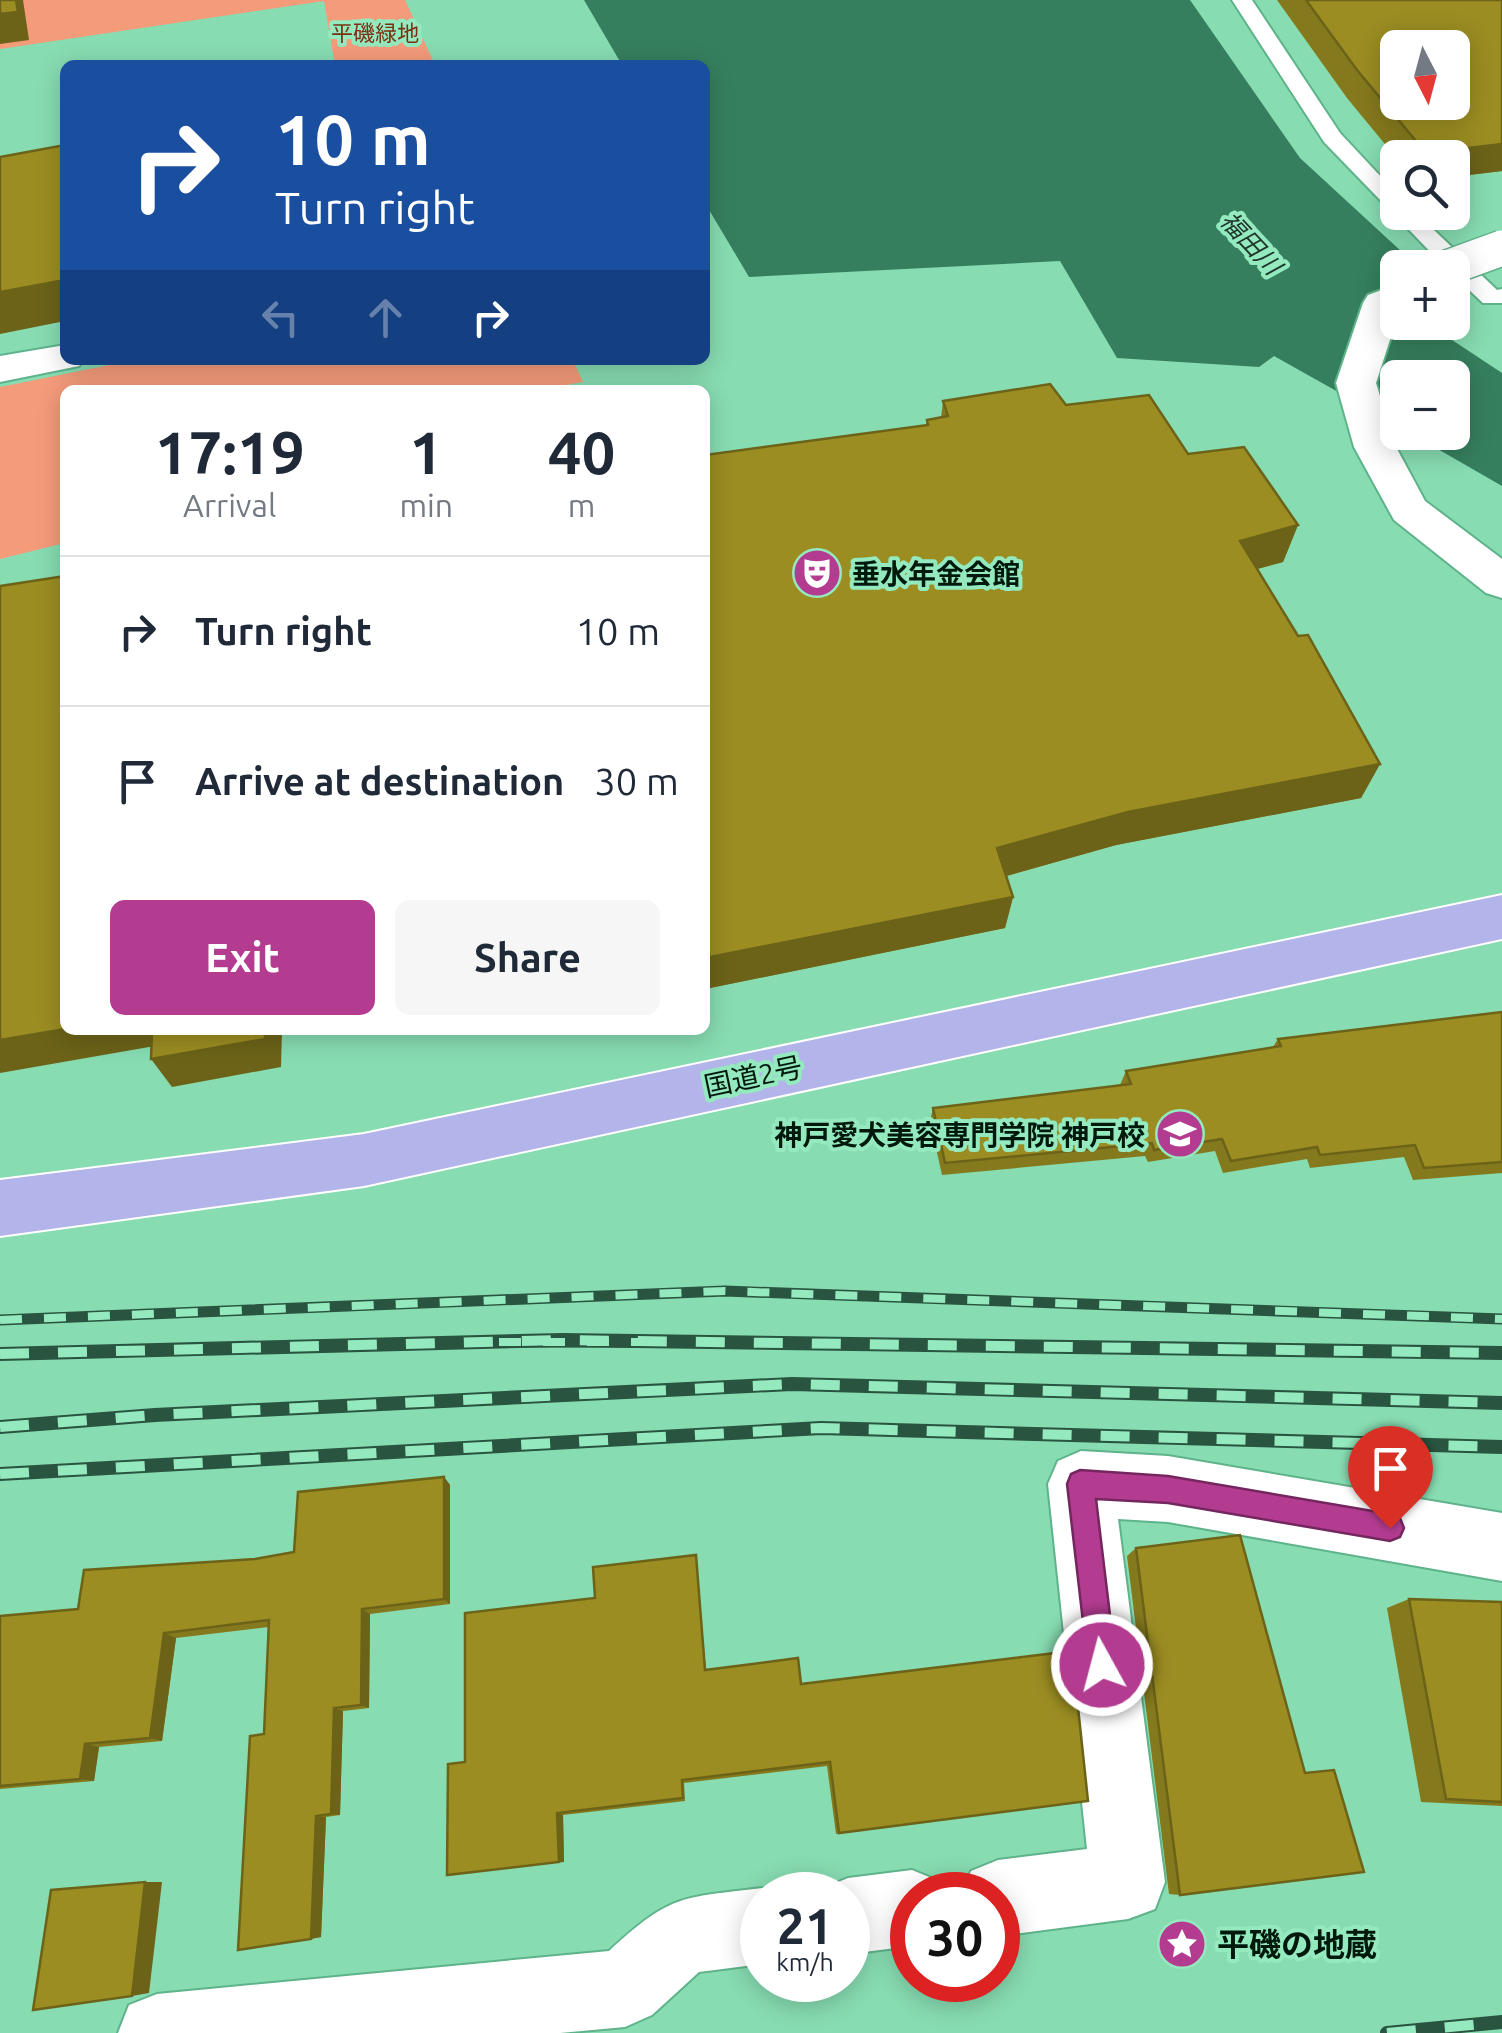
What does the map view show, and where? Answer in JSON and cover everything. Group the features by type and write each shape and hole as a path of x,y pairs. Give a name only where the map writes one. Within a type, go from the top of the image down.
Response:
{"highway":[{"name":"国道2号","path":"0,1208 364,1160 1502,917"}],"street":[{"path":"1470,260 1502,248"},
{"path":"1380,309 1356,384 1374,447 1410,510 1502,582"},
{"path":"0,370 60,357"},
{"path":"1020,1895 1128,1882 1080,1484 1168,1490 1502,1547"},
{"path":"157,2033 625,1988 682,1936 740,1929"}],"lane":[{"path":"1242,0 1332,137 1380,189"},
{"path":"1420,230 1492,298 1502,296"}],"green space":[{"name":"平磯緑地","path":"0,0 405,0 433,60 334,60 324,1 0,49"},
{"path":"109,365 575,365 583,382 60,385 60,544 0,559 0,387"}],"water":[{"name":"福田川","path":"584,0 1190,0 1300,158 1400,250 1380,250 1380,340 1452,340 1502,373 1502,486 1440,450 1470,450 1470,360 1380,360 1380,415 1274,356 1259,367 1117,358 1060,261 749,277 710,211 710,60 619,60"}],"building":[{"path":"0,0 16,0 18,12 0,14"},
{"path":"1306,0 1502,0 1502,144 1470,148 1470,140 1415,140 1399,120 1470,120 1470,30 1380,30 1380,98"},
{"path":"60,146 60,281 0,292 0,157"},
{"path":"1050,384 1066,405 1149,395 1188,454 1244,447 1298,525 1240,541 1298,636 1308,635 1380,764 1128,812 997,848 1013,897 710,957 710,454 928,425 927,420 948,416 943,401"},
{"path":"60,577 60,1030 0,1040 0,586"},
{"path":"1502,1012 1502,1162 1424,1168 1415,1145 1320,1155 1317,1147 1231,1161 1222,1139 1154,1150 1152,1143 945,1163 933,1108 1131,1084 1126,1071 1281,1046 1278,1039"},
{"path":"152,1035 265,1035 265,1039 151,1059"},
{"path":"444,1477 444,1599 362,1609 361,1705 334,1708 331,1814 316,1816 311,1939 238,1950 250,1736 264,1734 269,1620 164,1633 150,1738 85,1744 80,1779 0,1786 0,1616 78,1609 84,1570 255,1559 294,1552 298,1492"},
{"path":"1240,1535 1305,1773 1334,1770 1364,1872 1180,1895 1136,1548"},
{"path":"696,1555 705,1670 798,1658 801,1684 1072,1651 1088,1801 839,1833 830,1762 682,1780 683,1798 557,1813 559,1862 447,1875 448,1764 465,1762 465,1613 595,1598 593,1567"},
{"path":"1409,1599 1502,1602 1502,1802 1446,1799"},
{"path":"145,1882 132,1996 33,2010 51,1890"}],"railway":[{"path":"0,1320 725,1291 1502,1319"},
{"path":"0,1354 562,1340 1502,1353"},
{"path":"499,1342 675,1342"},
{"path":"0,1427 155,1415 792,1384 1502,1403"},
{"path":"0,1474 821,1428 1502,1447"},
{"path":"1387,2033 1502,2022"}],"place":[{"name":"垂水年金会館","path":"817,573"},
{"name":"神戸愛犬美容専門学院 神戸校","path":"1180,1134"},
{"name":"平磯の地蔵","path":"1182,1944"}],"route":[{"path":"1102,1665 1080,1484 1168,1490 1390,1528"}]}
